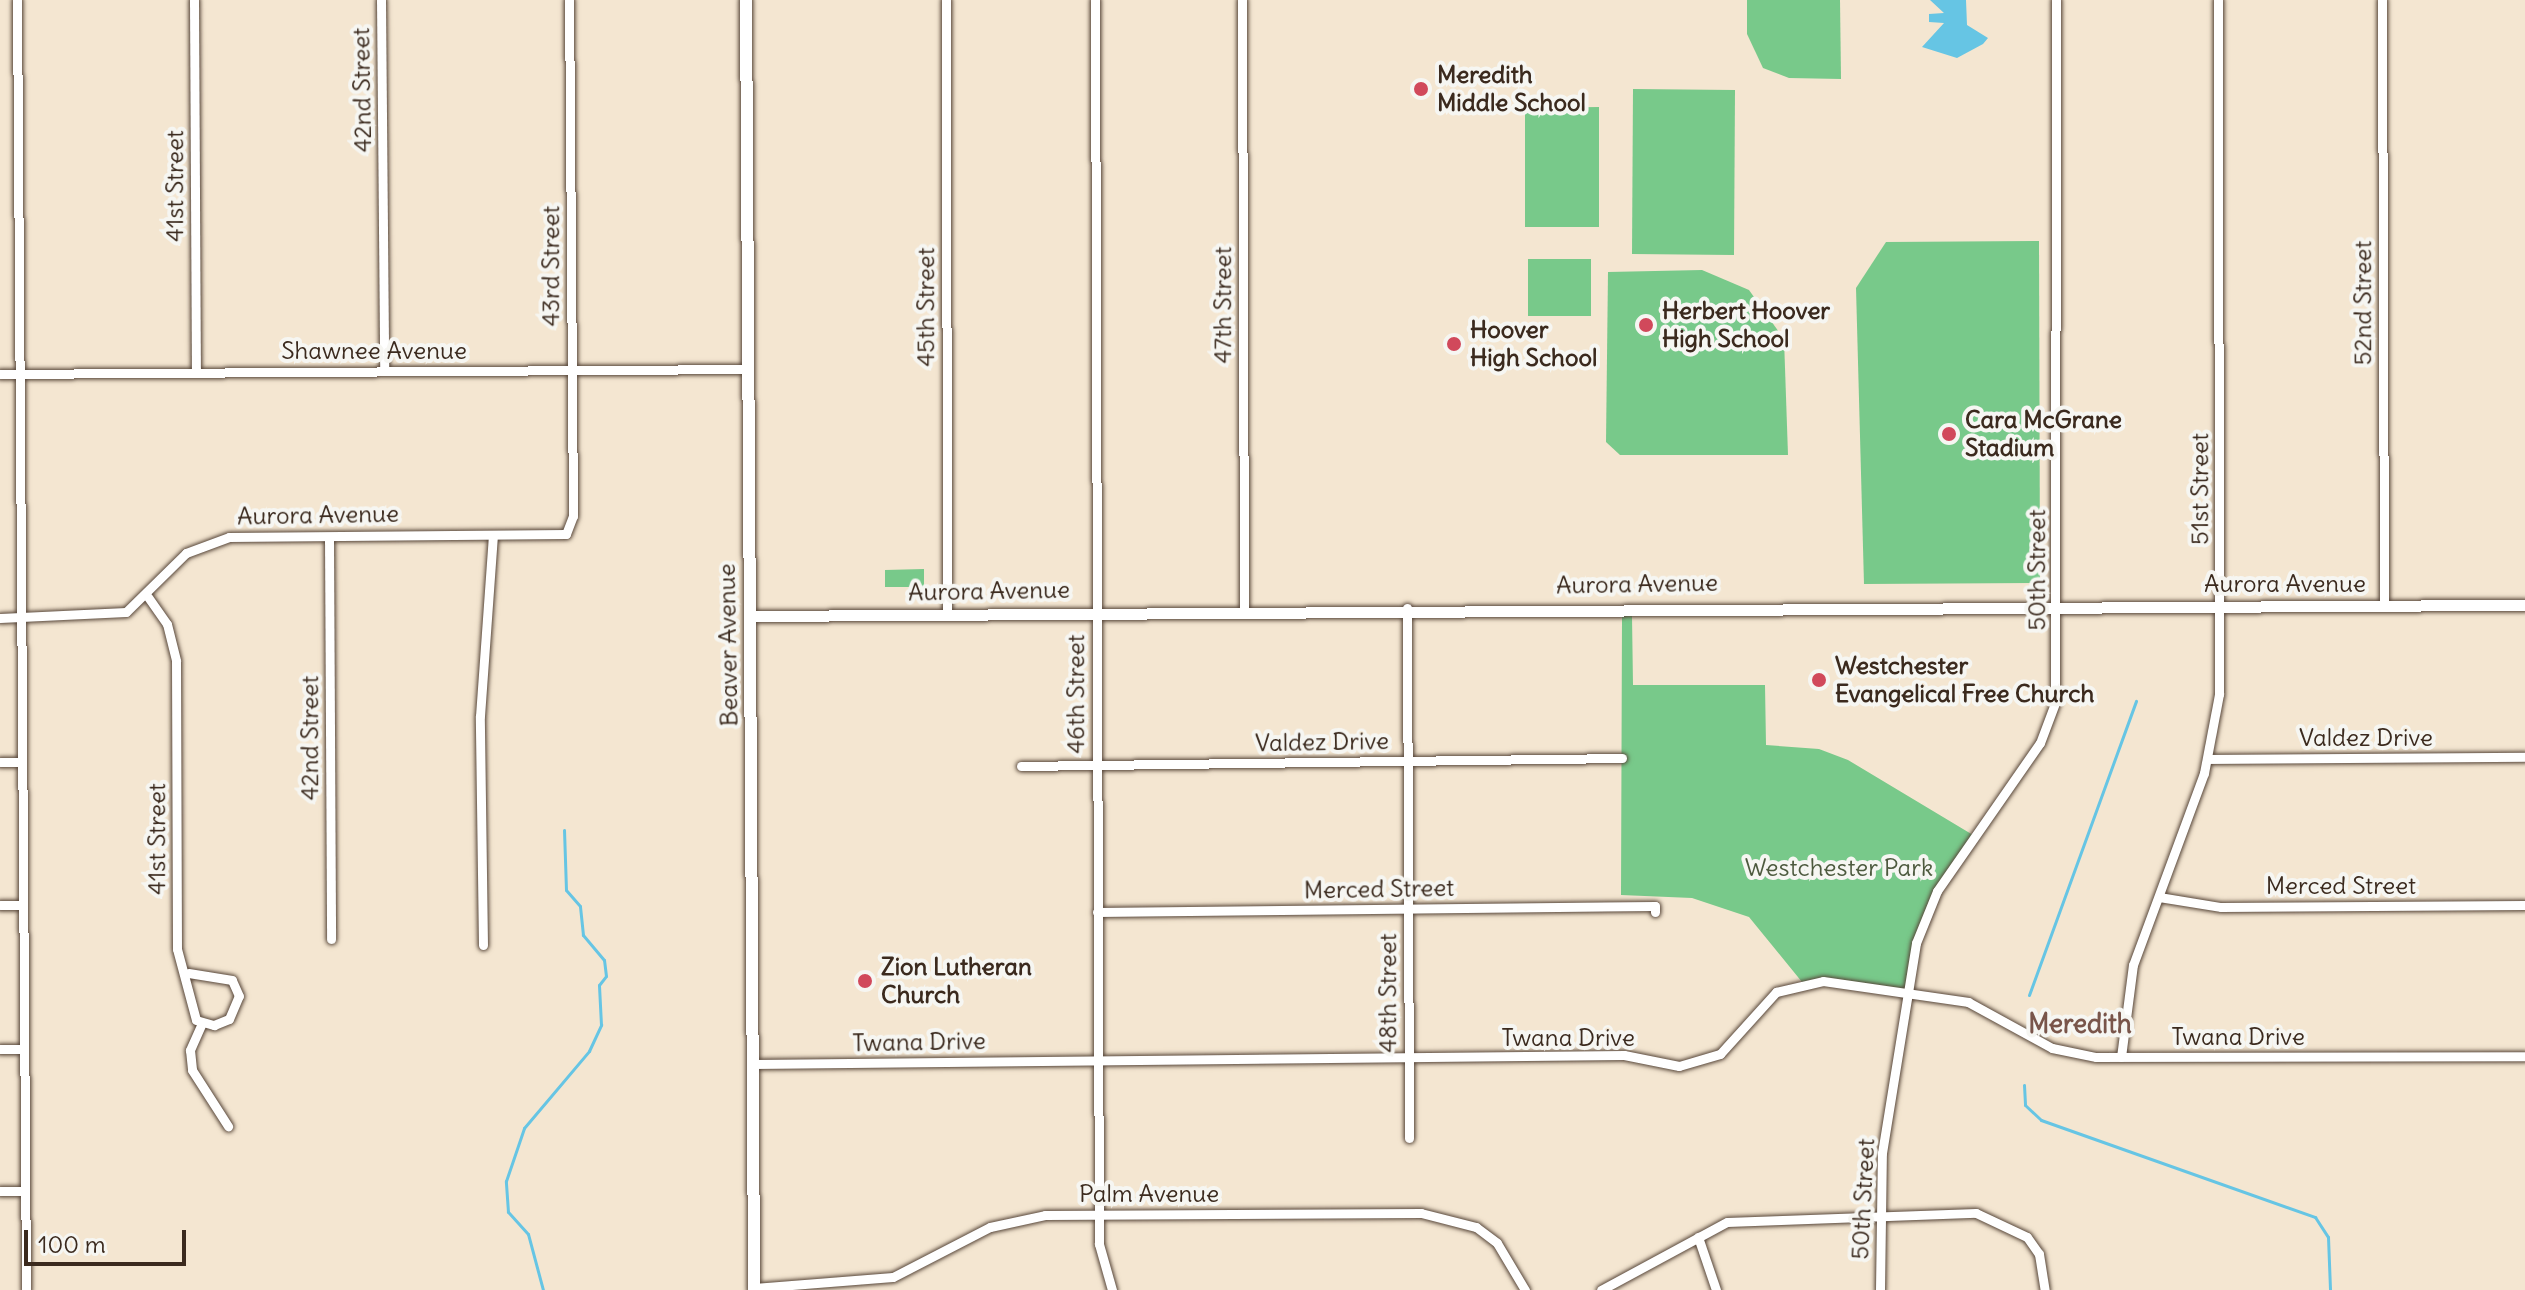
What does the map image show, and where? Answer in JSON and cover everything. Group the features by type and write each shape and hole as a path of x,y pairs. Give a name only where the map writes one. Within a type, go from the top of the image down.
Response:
{"main road":[{"name":"Beaver Avenue","path":"746,0 754,1289"}],"street":[{"path":"17,0 26,1290"},
{"name":"41st Street","path":"194,0 196,372"},
{"name":"42nd Street","path":"381,0 384,371"},
{"name":"43rd Street","path":"568,531 572,370 569,0"},
{"name":"45th Street","path":"946,0 947,613"},
{"name":"46th Street","path":"1095,0 1097,1059 1102,1269 1112,1290"},
{"name":"47th Street","path":"1242,0 1244,610"},
{"name":"50th Street","path":"1880,1290 1879,1215 1907,992 1937,891 2049,724 2058,607 2056,0"},
{"name":"51st Street","path":"2121,1057 2133,965 2208,759 2219,694 2218,0"},
{"name":"52nd Street","path":"2382,0 2384,605"},
{"name":"Shawnee Avenue","path":"0,374 748,369"},
{"name":"Aurora Avenue","path":"0,618 113,616 148,597 178,559 203,544 329,537 493,536 568,531"},
{"path":"483,945 481,689 492,633 493,536"},
{"name":"42nd Street","path":"329,537 331,939"},
{"name":"41st Street","path":"148,597 167,624 176,661 177,944 189,973"},
{"name":"Aurora Avenue","path":"750,616 1407,608 2525,605"},
{"name":"48th Street","path":"1407,608 1409,1138"},
{"name":"Valdez Drive","path":"2208,759 2525,757"},
{"name":"Valdez Drive","path":"1021,766 1622,758"},
{"path":"0,762 21,762"},
{"name":"Merced Street","path":"2159,897 2221,907 2525,905"},
{"path":"0,905 23,905"},
{"name":"Merced Street","path":"1097,912 1655,906 1655,912"},
{"path":"189,973 225,975 239,996 229,1019 202,1023 190,1006 189,973"},
{"name":"Twana Drive","path":"753,1064 1624,1055 1693,1064 1731,1045 1764,1000 1789,985 1823,981 1907,992 1994,1012 2067,1053 2121,1057 2525,1056"},
{"path":"202,1023 190,1050 192,1070 228,1126"},
{"path":"0,1049 24,1049"},
{"path":"0,1191 25,1191"},
{"path":"1601,1290 1698,1237 1761,1217 1976,1213 2010,1224 2039,1254 2045,1290"},
{"name":"Palm Avenue","path":"754,1289 893,1277 1003,1223 1100,1214 1447,1216 1497,1243 1525,1290"},
{"path":"1698,1237 1716,1290"}],"green space":[{"path":"1747,0 1840,0 1841,79 1789,78 1763,68 1747,34"},
{"path":"1633,89 1735,90 1734,255 1632,254"},
{"path":"1599,107 1599,227 1525,227 1525,108"},
{"name":"Cara McGrane Stadium","path":"2039,241 2040,583 1864,584 1856,288 1886,242"},
{"path":"1528,259 1591,259 1591,316 1528,316"},
{"path":"1702,270 1749,290 1784,339 1788,455 1620,455 1606,442 1608,272"},
{"path":"924,569 924,587 885,587 885,570"},
{"name":"Westchester Park","path":"1622,616 1632,616 1633,685 1765,685 1766,745 1819,749 1848,760 1973,835 1923,921 1907,992 1802,982 1749,917 1692,898 1621,895"}],"water":[{"path":"1930,0 1966,0 1967,25 1988,38 1957,58 1922,47 1944,23 1929,22 1929,14 1944,13"}],"waterway":[{"path":"2029,995 2136,701"},
{"path":"543,1290 528,1234 508,1212 506,1181 524,1128 589,1051 601,1025 599,985 606,976 604,960 583,935 580,906 566,890 564,830"},
{"path":"2024,1085 2025,1105 2041,1120 2315,1217 2328,1237 2330,1290"}],"place":[{"name":"Meredith Middle School","path":"1421,89"},
{"name":"Herbert Hoover High School","path":"1646,325"},
{"name":"Hoover High School","path":"1454,344"},
{"name":"Cara McGrane Stadium","path":"1949,434"},
{"name":"Westchester Evangelical Free Church","path":"1819,680"},
{"name":"Zion Lutheran Church","path":"865,981"}],"district":[{"name":"Meredith","path":"2080,1024"}]}
